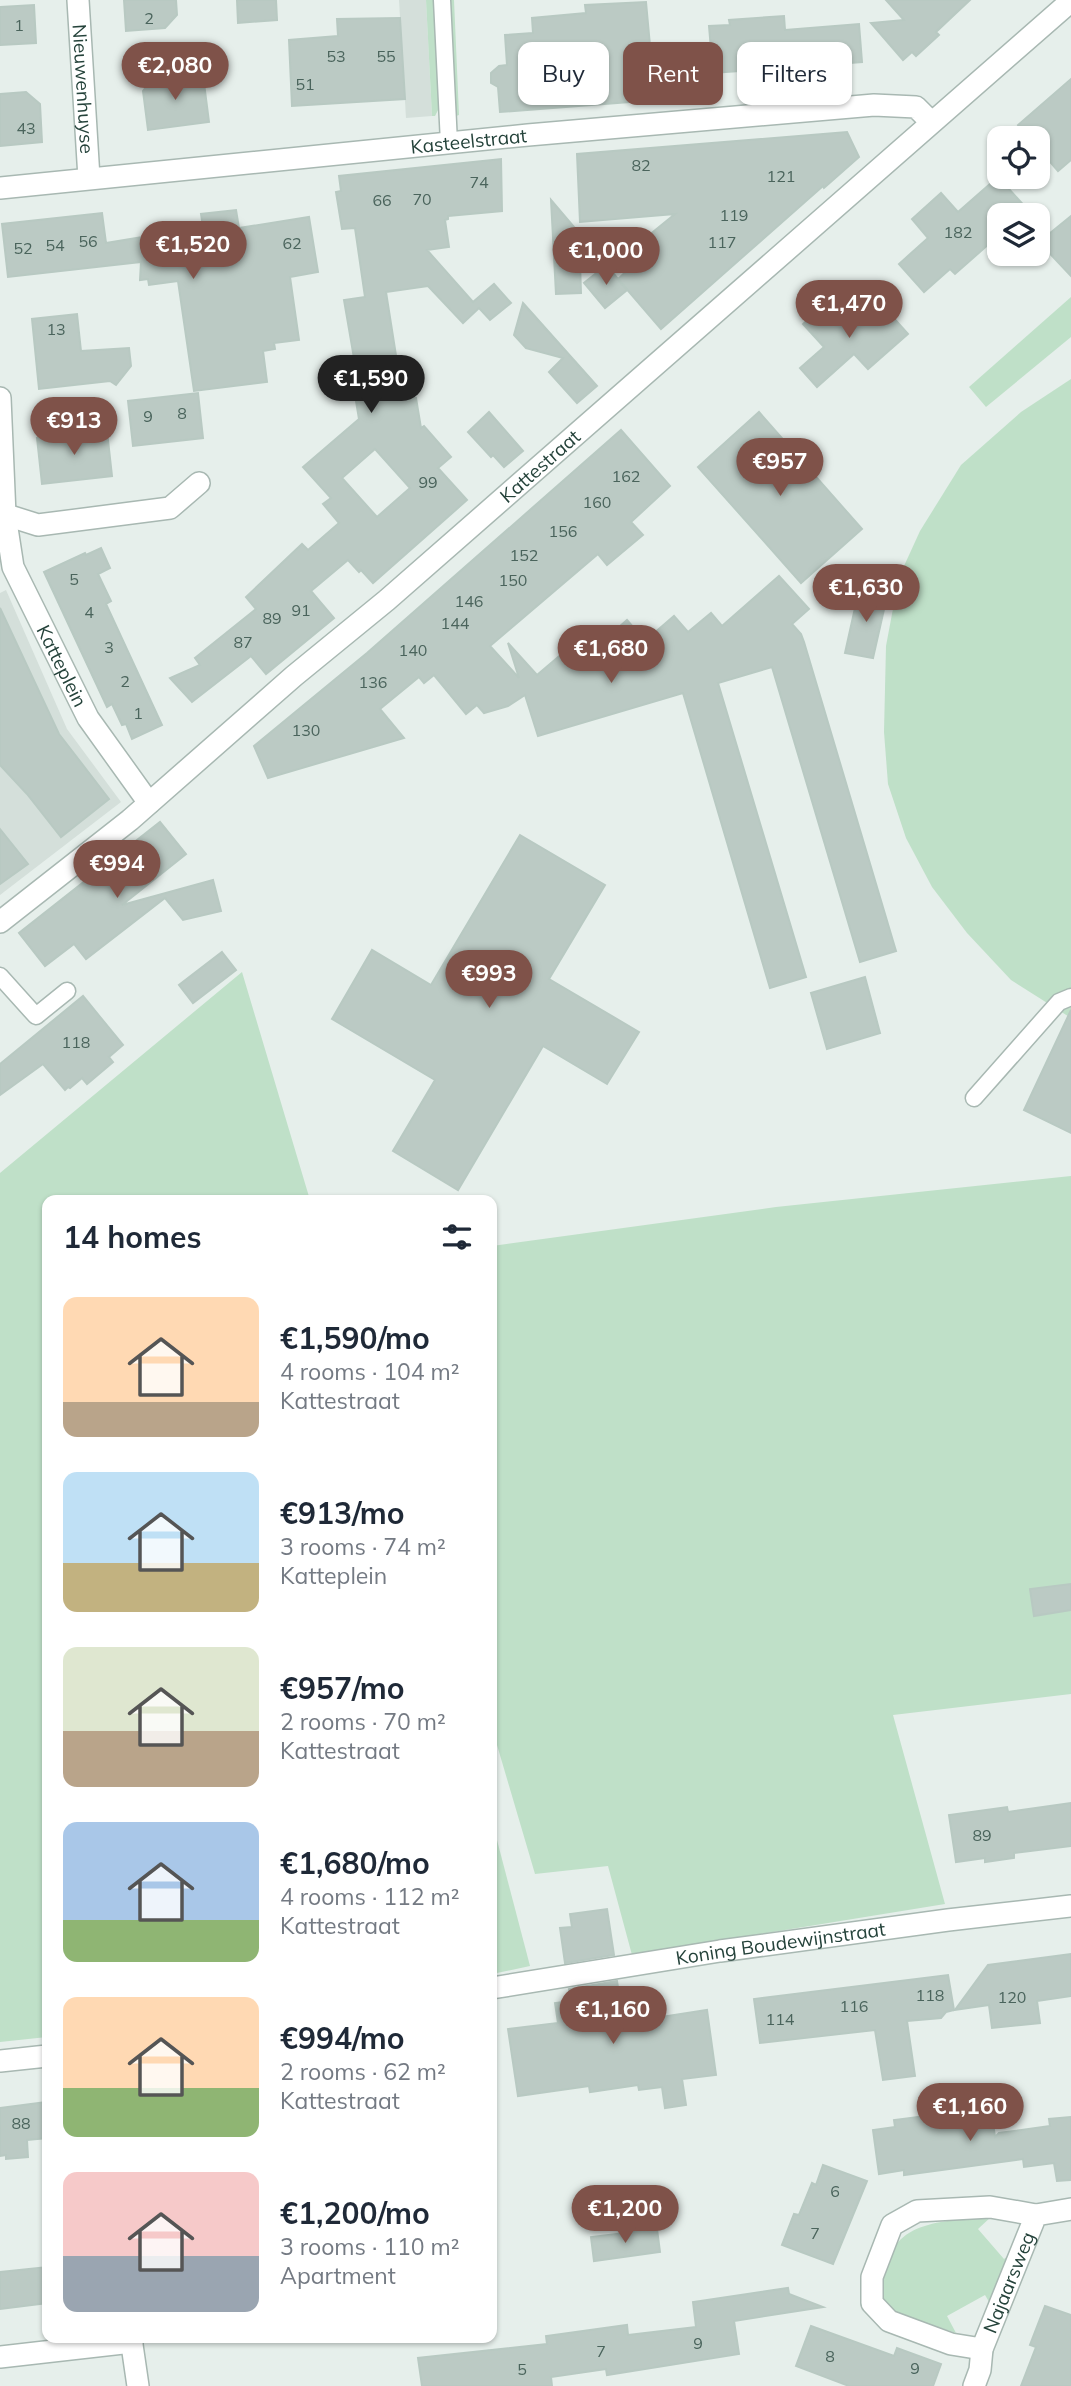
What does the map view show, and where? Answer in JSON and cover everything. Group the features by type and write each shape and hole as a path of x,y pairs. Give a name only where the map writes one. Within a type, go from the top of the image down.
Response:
{"street":[{"name":"Nieuwenhuyse","path":"78,0 89,178"},
{"name":"Kattestraat","path":"0,922 149,803 294,676 387,600 1071,1"},
{"name":"Kasteelstraat","path":"0,188 449,143 874,105 916,107 931,122"},
{"name":"Katteplein","path":"0,398 3,514 13,567 88,718 149,803"},
{"path":"3,514 38,525 170,508 199,483"},
{"name":"Koning Boudewijnstraat","path":"497,1987 734,1949 1071,1906"},
{"path":"0,2061 42,2057"},
{"name":"Najaarsweg","path":"982,2349 951,2344 889,2321 872,2304 872,2277 892,2225 917,2211 990,2207 1036,2215 1071,2209"},
{"name":"Najaarsweg","path":"974,2386 980,2370 982,2349 1036,2215"},
{"path":"0,2357 108,2343"},
{"path":"131,2343 138,2386"}],"lane":[{"path":"442,0 449,143"},
{"path":"0,976 36,1016 67,991"},
{"path":"974,1098 1059,1002 1071,997"}],"shaded area":[{"path":"399,0 426,0 432,116 406,118"},
{"path":"6,590 67,729 121,802 0,895 0,593"}],"green space":[{"path":"426,0 454,0 459,115 456,116 450,109 438,110 435,116 432,116"},
{"path":"1071,297 1071,337 986,407 969,387"},
{"path":"1071,379 1071,1018 1011,980 967,933 932,887 906,838 888,784 884,732 886,646 899,577 920,531 961,465 1021,412"},
{"path":"242,972 309,1195 42,1195 42,2038 0,2042 0,1173"},
{"path":"1071,1176 1071,1694 893,1715 945,1904 632,1955 608,1866 535,1874 497,1745 497,1245 776,1207"},
{"path":"497,1840 530,1966 497,1973"},
{"path":"992,2216 978,2229 1004,2259 1019,2247 995,2312 985,2295 947,2316 956,2333 894,2312 882,2301 884,2274 890,2255 900,2240 929,2225"}],"building":[{"path":"124,0 176,0 177,15 165,28 126,31"},
{"path":"237,0 276,0 277,20 238,23"},
{"path":"886,0 970,0 936,32 939,35 916,56 912,52 903,60 871,23 904,20"},
{"path":"646,2 650,42 623,42 623,102 609,104 609,42 518,42 518,105 590,105 500,112 498,87 491,83 491,73 499,66 507,65 505,35 533,33 532,18 586,13 585,5"},
{"path":"34,5 36,43 0,45 0,7"},
{"path":"784,16 785,30 859,24 862,62 852,63 852,42 737,42 737,71 723,72 723,42 710,42 709,26 730,25 729,20"},
{"path":"400,18 405,99 292,106 289,40 338,36 337,19"},
{"path":"190,73 204,83 209,122 148,130 143,91 154,77"},
{"path":"1071,79 1071,160 1058,171 1050,162 1050,126 1018,125"},
{"path":"26,92 40,104 42,142 0,146 0,94"},
{"path":"847,132 859,157 661,329 618,279 651,248 643,240 675,214 580,222 577,154"},
{"path":"501,159 502,211 448,216 445,220 449,247 427,250 473,302 494,284 511,303 490,320 479,308 463,323 428,286 386,292 403,400 416,398 421,428 424,426 451,457 438,468 467,500 373,583 348,560 311,591 334,618 266,674 251,656 192,702 170,678 200,665 195,658 256,609 246,597 302,544 308,550 339,523 323,504 331,498 303,467 359,419 349,359 354,358 344,300 365,297 355,228 342,229 336,192 341,191 339,176","holes":["375,449 410,488 377,517 342,478"]},
{"path":"987,187 987,189 1009,189 1022,203 987,203 987,246 955,274 950,269 924,292 899,264 928,238 912,219 941,193 958,212"},
{"path":"551,200 579,233 581,293 556,294"},
{"path":"236,210 239,228 309,217 318,272 290,277 299,340 274,343 275,349 263,351 267,382 194,391 178,281 149,285 148,279 140,280 141,262 8,277 2,224 102,213 106,243 203,227 201,214"},
{"path":"1071,216 1071,276 1050,254 1050,233"},
{"path":"609,268 627,290 605,308 584,283 600,270 603,273"},
{"path":"831,299 855,327 881,304 908,334 868,369 854,354 817,387 800,368 824,347 803,324"},
{"path":"523,303 597,386 577,403 549,372 563,358 526,348 514,335"},
{"path":"77,314 81,351 129,348 131,366 116,385 110,381 39,389 32,319"},
{"path":"198,393 203,438 133,446 128,401"},
{"path":"489,412 523,451 504,467 468,432"},
{"path":"759,412 862,529 801,583 698,467"},
{"path":"621,430 670,486 631,522 643,535 607,565 598,554 490,646 519,678 508,643 537,675 563,653 571,662 586,649 590,653 627,620 645,641 674,616 688,632 711,613 722,626 779,576 809,609 792,624 804,642 896,951 860,962 772,667 718,683 806,977 770,988 683,693 538,736 525,695 508,706 484,713 477,705 466,714 434,675 424,683 419,677 380,709 404,738 268,778 254,746 367,653"},
{"path":"107,431 112,476 42,484 37,438"},
{"path":"101,548 110,568 98,574 111,601 106,604 162,725 132,739 126,724 122,725 112,704 107,707 44,572"},
{"path":"859,590 887,596 873,658 845,653"},
{"path":"0,608 59,734 109,799 61,837 0,765"},
{"path":"160,822 186,854 122,905 213,880 221,911 183,920 165,898 86,959 74,944 45,966 19,933"},
{"path":"0,829 28,864 0,884"},
{"path":"520,835 605,885 549,979 639,1032 607,1084 543,1046 458,1190 393,1151 435,1080 332,1019 372,950 431,985"},
{"path":"222,952 236,970 193,1003 179,985"},
{"path":"865,977 880,1033 827,1049 811,993"},
{"path":"83,996 123,1045 109,1057 113,1062 87,1084 82,1078 65,1090 43,1064 0,1095 0,1064"},
{"path":"1071,1010 1071,1133 1024,1110"},
{"path":"1071,1584 1071,1610 1034,1616 1030,1589"},
{"path":"1071,1803 1071,1846 1014,1853 1014,1858 956,1862 949,1815 1007,1807 1008,1812"},
{"path":"607,1909 614,1955 565,1963 560,1928 572,1927 570,1914"},
{"path":"1071,1954 1071,1996 1037,2001 1040,2023 992,2028 989,2005 955,2010 988,1965"},
{"path":"948,1975 954,2010 946,2012 941,2018 907,2021 915,2076 883,2080 875,2030 760,2043 754,1999"},
{"path":"617,1981 619,1994 651,1990 655,2018 707,2010 716,2075 682,2079 686,2105 665,2108 662,2087 639,2090 638,2085 590,2092 589,2086 518,2096 508,2029 558,2023 555,2003 570,2001 569,1989"},
{"path":"990,2102 995,2137 999,2133 1050,2126 1049,2119 1071,2117 1071,2180 1057,2181 1054,2163 1024,2167 1023,2159 904,2175 904,2170 879,2174 873,2130 895,2127 894,2120 926,2116 926,2111"},
{"path":"42,2103 42,2138 27,2140 28,2157 6,2159 6,2155 0,2156 0,2108"},
{"path":"823,2165 867,2181 833,2264 782,2245 794,2214 799,2215 812,2183 816,2185"},
{"path":"657,2229 660,2252 594,2261 591,2237"},
{"path":"42,2268 42,2304 0,2309 0,2272"},
{"path":"788,2288 789,2294 823,2307 734,2321 739,2354 607,2375 606,2369 551,2377 552,2386 422,2386 418,2358 547,2344 546,2336 627,2325 628,2335 696,2327 693,2302"},
{"path":"1045,2306 1071,2315 1071,2386 1021,2386 1036,2347 1030,2345"},
{"path":"811,2326 894,2356 897,2348 941,2364 933,2386 849,2386 796,2366"}]}
